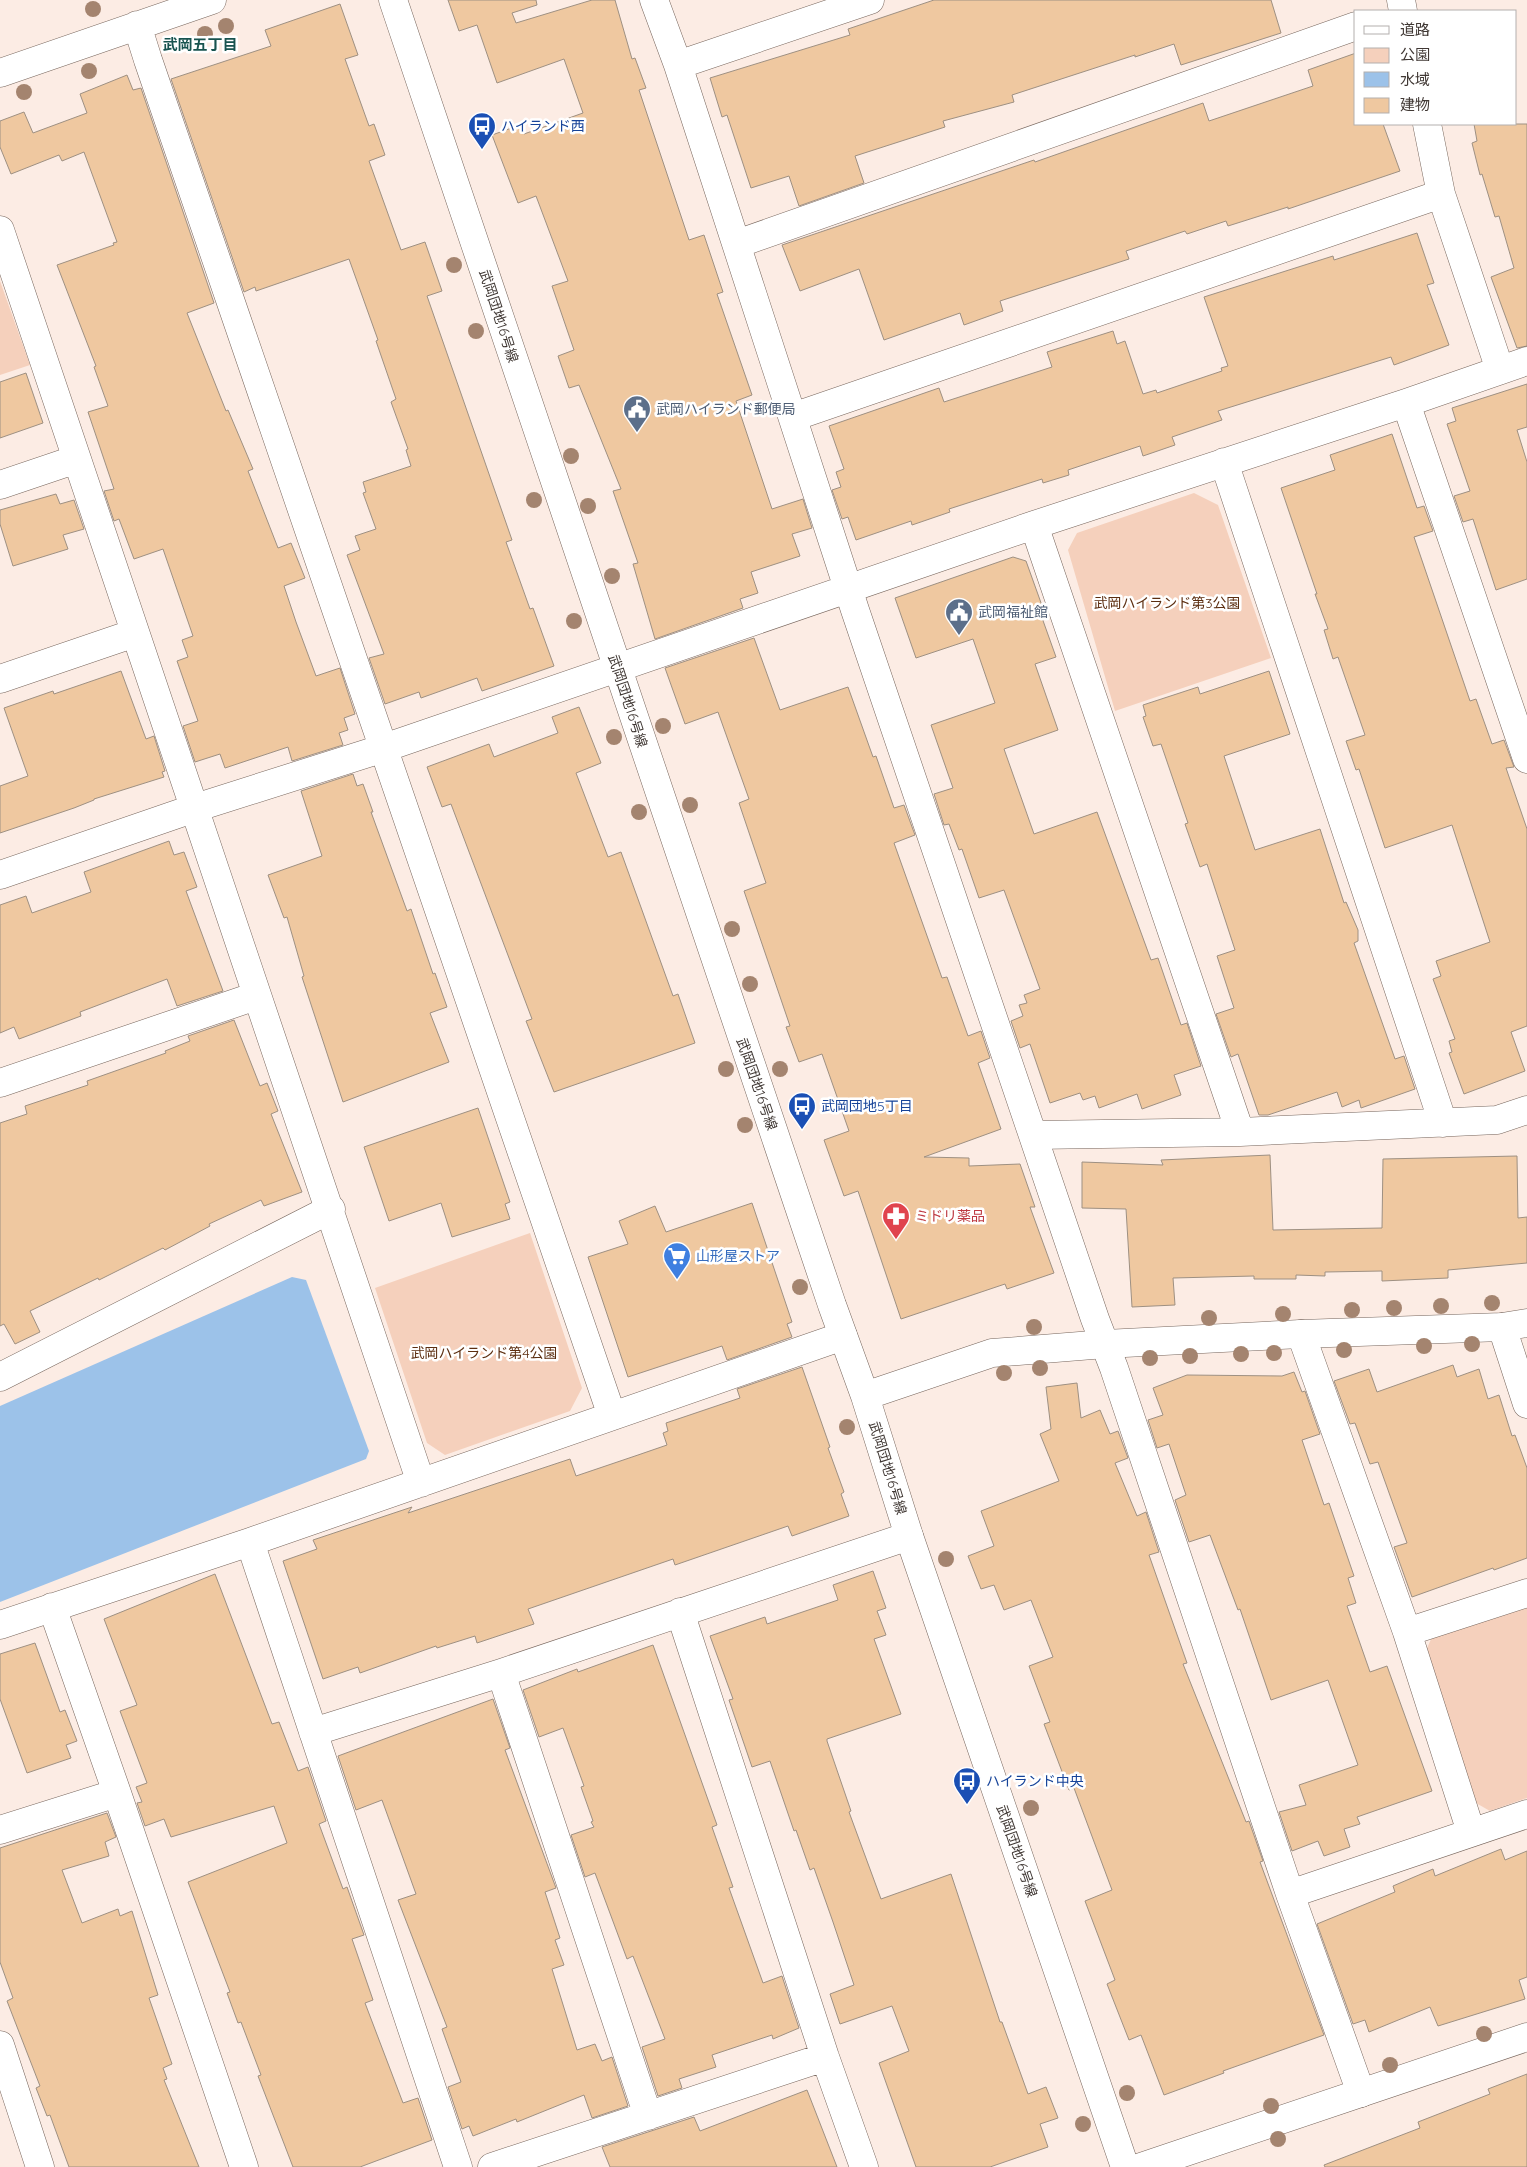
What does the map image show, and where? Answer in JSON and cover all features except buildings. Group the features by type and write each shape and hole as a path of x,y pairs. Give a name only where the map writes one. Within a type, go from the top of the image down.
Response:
{"street":[{"path":"0,73 212,0"},
{"name":"武岡団地16号線","path":"393,0 617,668 865,1396 909,1536 1125,2167"},
{"path":"654,0 678,65 848,588 1034,1135 1094,1318 1105,1344 1290,1894 1361,2093"},
{"path":"678,65 870,0"},
{"path":"137,25 612,1416"},
{"path":"737,244 1354,27"},
{"path":"1427,125 1441,194 1500,370"},
{"path":"793,417 1441,194"},
{"path":"0,230 195,808 256,996 331,1208 422,1483"},
{"path":"0,875 195,808 384,748 1034,525 1406,404 1527,361"},
{"path":"1406,404 1527,760"},
{"path":"0,485 77,459"},
{"path":"1224,462 1443,1122"},
{"path":"1034,525 1240,1132"},
{"path":"0,679 135,633"},
{"path":"0,1083 256,996"},
{"path":"1034,1135 1240,1132 1497,1120 1527,1110"},
{"path":"0,1378 331,1208"},
{"path":"865,1396 992,1353 1105,1344 1514,1325 1527,1404"},
{"path":"1301,1334 1407,1632 1471,1832"},
{"path":"0,1625 250,1542 843,1336"},
{"path":"313,1732 500,1673 909,1536"},
{"path":"250,1542 458,2167"},
{"path":"1407,1632 1527,1593"},
{"path":"52,1607 244,2167"},
{"path":"680,1612 825,2058 864,2167"},
{"path":"500,1673 648,2116"},
{"path":"0,1830 117,1793"},
{"path":"1290,1894 1527,1814"},
{"path":"1141,2167 1527,2037"},
{"path":"0,2045 40,2167"},
{"path":"492,2167 825,2058"}],"green space":[{"path":"0,281 30,365 0,375"},
{"name":"武岡ハイランド第3公園","path":"1194,493 1218,505 1271,658 1115,711 1068,550 1077,533"},
{"name":"武岡ハイランド第4公園","path":"530,1233 582,1388 570,1411 445,1455 427,1443 375,1288"},
{"path":"1527,1604 1527,1798 1490,1811 1476,1803 1424,1655 1432,1637"}],"water":[{"path":"292,1277 306,1280 369,1451 366,1459 0,1602 0,1406"}],"place":[{"name":"ハイランド西","path":"482,150"},
{"name":"武岡ハイランド郵便局","path":"637,433"},
{"name":"武岡福祉館","path":"959,636"},
{"name":"武岡団地5丁目","path":"802,1130"},
{"name":"ミドリ薬品","path":"896,1240"},
{"name":"山形屋ストア","path":"677,1280"},
{"name":"ハイランド中央","path":"967,1805"}],"district":[{"name":"武岡五丁目","path":"200,45"}]}
